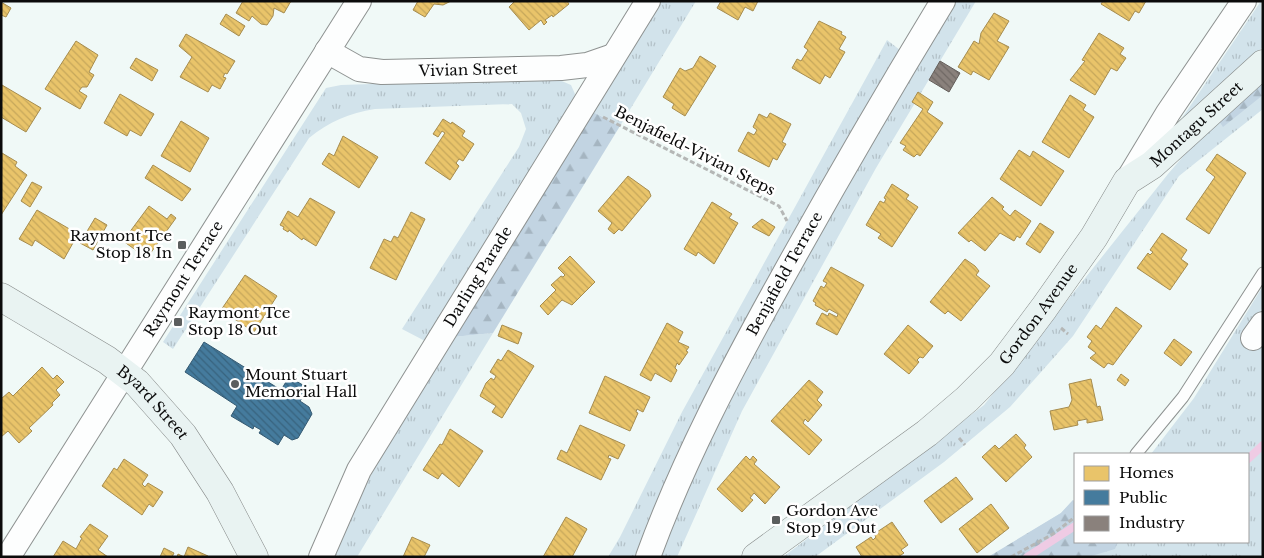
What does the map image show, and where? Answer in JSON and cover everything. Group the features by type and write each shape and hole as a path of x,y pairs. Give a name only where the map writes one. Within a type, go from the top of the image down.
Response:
{"street":[{"name":"Raymont Terrace","path":"8,557 359,1"},
{"name":"Darling Parade","path":"321,557 359,470 648,1"},
{"name":"Benjafield Terrace","path":"648,557 687,464 730,373 808,232 943,1"},
{"name":"Gordon Avenue","path":"756,557 927,433 967,399 1002,364 1094,237 1168,113 1244,1"},
{"name":"Vivian Street","path":"327,51 359,69 382,72 561,68 587,65 613,56"},
{"name":"Montagu Street","path":"1127,181 1152,165 1263,64"},
{"name":"Byard Street","path":"1,297 125,373 137,383 183,435 220,492 254,557"}],"lane":[{"path":"1137,453 1183,396 1263,273"}],"path":[{"name":"Benjafield-Vivian Steps","path":"599,115 779,206 787,221 808,232"},
{"path":"1011,557 1053,534 1074,518"}],"green space":[{"path":"661,1 696,1 620,126 593,112"},
{"path":"954,1 976,1 876,168 742,411 677,557 660,557 660,550 739,376"},
{"path":"1261,1 1263,47 1178,124"},
{"path":"887,40 900,50 737,335 691,425 634,557 608,557 620,537 682,412"},
{"path":"557,79 571,85 575,94 573,102 425,341 402,329 519,147 526,129 521,113 512,104 375,109 348,116 317,132 309,138 173,349 163,342 326,88 341,85"},
{"path":"1263,81 1263,109 1179,176 1073,336 1010,407 944,462 815,557 783,557 984,405 1192,146"},
{"path":"1263,81 1263,95 1223,127 1219,121"},
{"path":"593,112 620,126 493,333 453,337"},
{"path":"1263,286 1263,307 1246,334 1263,342 1263,557 989,557 1061,513 1073,500 1074,543 1249,543 1249,453 1152,453 1194,398"},
{"path":"493,333 357,557 333,555 380,456 453,337"},
{"path":"1074,501 1074,543 1118,543 1115,549 1088,557 988,557 1061,513"}],"building: Homes":[{"path":"243,1 291,1 284,13 274,8 273,16 267,25 261,24 252,16 249,21 236,13"},
{"path":"418,1 451,1 443,5 434,4 425,17 413,10"},
{"path":"515,1 567,1 569,4 553,17 552,15 545,20 547,22 544,25 541,20 529,30 509,7"},
{"path":"721,1 758,1 753,11 745,7 738,20 717,8"},
{"path":"1103,1 1146,1 1139,13 1135,11 1129,21 1101,4"},
{"path":"1,2 11,8 6,17 1,15"},
{"path":"994,13 1009,21 997,41 1009,47 989,80 973,71 971,75 958,67 974,41 979,44 981,33"},
{"path":"226,14 245,26 239,36 220,24"},
{"path":"819,21 842,32 841,34 846,37 839,49 845,52 830,78 825,75 820,84 792,68 797,59 801,61 808,50 804,47"},
{"path":"1099,33 1124,48 1120,54 1126,58 1117,71 1111,68 1095,95 1070,80 1085,61 1082,60"},
{"path":"186,34 235,61 227,74 225,73 223,77 226,78 220,89 212,85 208,92 180,77 192,57 179,46"},
{"path":"76,41 98,55 89,72 94,75 87,87 82,87 79,91 87,96 80,109 45,89"},
{"path":"700,56 716,66 685,116 672,108 674,104 663,97 680,68 685,71 693,68"},
{"path":"136,58 158,70 152,81 130,68"},
{"path":"2,85 41,108 26,132 1,117"},
{"path":"918,92 933,102 927,112 943,123 920,156 917,154 914,157 903,150 906,146 900,143 923,109 912,102"},
{"path":"120,94 154,114 141,136 130,130 127,136 104,123"},
{"path":"1070,95 1086,105 1083,110 1094,117 1069,158 1042,142"},
{"path":"770,113 791,124 782,142 786,144 777,160 773,158 769,167 738,151 748,132 754,135 757,130 753,127 759,114 767,118"},
{"path":"443,119 451,124 452,122 465,131 462,136 474,144 463,161 459,159 456,163 459,166 450,180 425,163 445,133 442,131 438,137 433,134"},
{"path":"181,121 209,138 190,172 161,156"},
{"path":"343,136 378,157 359,188 322,164 329,153 334,156"},
{"path":"1019,150 1030,157 1033,151 1064,171 1041,206 1000,179"},
{"path":"2,153 17,162 15,166 27,175 1,215"},
{"path":"1217,154 1246,173 1209,234 1186,219 1215,177 1206,170"},
{"path":"153,165 191,189 182,201 145,178"},
{"path":"628,176 649,191 651,196 622,231 619,229 614,234 608,229 612,223 598,211"},
{"path":"32,182 42,187 30,207 21,201"},
{"path":"892,184 909,195 906,199 918,207 892,247 878,238 881,234 866,225 880,201 884,203 886,199 884,198"},
{"path":"992,197 1004,207 1002,209 1010,216 1015,210 1031,221 1020,238 1017,236 1014,241 1000,233 985,251 958,233"},
{"path":"310,198 335,212 316,246 303,238 302,240 289,230 288,232 280,225 288,211 298,217"},
{"path":"712,202 732,214 729,218 738,223 714,264 698,252 696,256 684,249"},
{"path":"149,206 167,219 171,214 176,218 147,258 123,241"},
{"path":"37,210 78,234 64,259 35,240 32,246 19,239"},
{"path":"411,212 425,219 396,280 370,268 384,239 391,242 394,236 398,238"},
{"path":"95,218 107,225 93,250 80,243"},
{"path":"762,219 775,227 769,236 752,227"},
{"path":"1040,223 1054,232 1040,253 1026,244"},
{"path":"1162,233 1187,250 1181,259 1188,264 1170,290 1137,268 1148,253 1150,255 1153,252 1150,250"},
{"path":"570,256 595,282 572,305 562,300 548,315 540,306 556,290 551,285 561,276 565,275 558,268"},
{"path":"965,259 979,271 976,275 990,286 961,321 948,311 945,314 930,302"},
{"path":"831,267 864,285 837,335 816,324 822,313 828,316 829,313 837,317 838,314 829,309 827,312 815,305 816,303 813,301 821,286 824,288 827,283 823,281"},
{"path":"245,275 277,296 254,332 221,310"},
{"path":"1116,307 1142,326 1113,365 1108,363 1104,368 1090,358 1096,353 1088,347 1092,341 1087,337 1096,325 1101,329"},
{"path":"667,323 683,332 678,342 689,347 686,351 688,352 679,365 677,363 675,368 677,370 671,382 655,373 651,381 640,375"},
{"path":"502,325 522,333 518,344 498,336"},
{"path":"908,325 933,346 923,358 920,357 917,360 919,362 909,374 884,354"},
{"path":"1174,339 1192,352 1181,366 1164,353"},
{"path":"508,350 534,366 502,418 492,412 496,406 480,396 486,383 491,378 494,380 496,376 490,372 498,359 501,361"},
{"path":"42,367 53,379 57,375 64,382 56,390 60,395 52,403 53,405 29,428 32,431 19,443 8,431 1,437 1,399 9,392 13,396"},
{"path":"1121,374 1129,380 1125,386 1117,380"},
{"path":"605,376 650,397 643,412 637,409 636,412 638,413 630,431 589,413"},
{"path":"1091,379 1097,407 1100,406 1103,420 1087,423 1087,419 1077,421 1078,425 1054,430 1050,411 1069,407 1072,400 1069,384"},
{"path":"809,380 823,392 817,400 822,405 808,422 805,419 803,423 822,440 809,455 771,421"},
{"path":"580,425 625,445 618,459 609,455 608,458 611,459 601,480 557,459 561,450 567,453"},
{"path":"450,429 483,451 459,487 442,473 438,479 423,470 440,444 442,445"},
{"path":"1016,434 1026,445 1024,448 1032,457 1006,482 982,457 995,445 999,449"},
{"path":"746,456 750,460 753,456 757,460 754,464 780,487 765,504 754,493 750,498 753,500 742,512 717,489"},
{"path":"124,459 148,475 142,484 145,487 148,483 163,492 153,507 149,504 142,515 102,486 114,468 117,470"},
{"path":"956,477 973,499 941,523 924,501"},
{"path":"991,504 1009,528 977,553 959,529"},
{"path":"566,517 587,529 572,557 543,557"},
{"path":"892,522 908,545 901,550 904,553 898,557 862,557 856,547 871,537 873,540 876,537 874,534"},
{"path":"90,524 108,536 98,550 108,557 53,557 63,541 76,549 82,538 80,537"},
{"path":"412,537 430,545 424,557 403,557"},
{"path":"188,547 208,556 208,557 184,557"},
{"path":"164,548 174,553 172,557 160,557"}],"building: Public":[{"path":"204,342 281,390 289,377 308,388 300,401 309,407 312,414 298,438 292,440 284,435 278,445 259,433 261,430 254,426 253,429 231,416 237,406 185,372"}],"building: Industry":[{"path":"940,61 960,73 949,92 929,80"}],"waterway":[{"path":"1249,458 1263,445"},
{"path":"1027,557 1074,527"}],"place":[{"name":"Raymont Tce Stop 18 In","path":"182,245"},
{"name":"Raymont Tce Stop 18 Out","path":"178,322"},
{"name":"Mount Stuart Memorial Hall","path":"235,384"},
{"name":"Gordon Ave Stop 19 Out","path":"776,520"}]}
